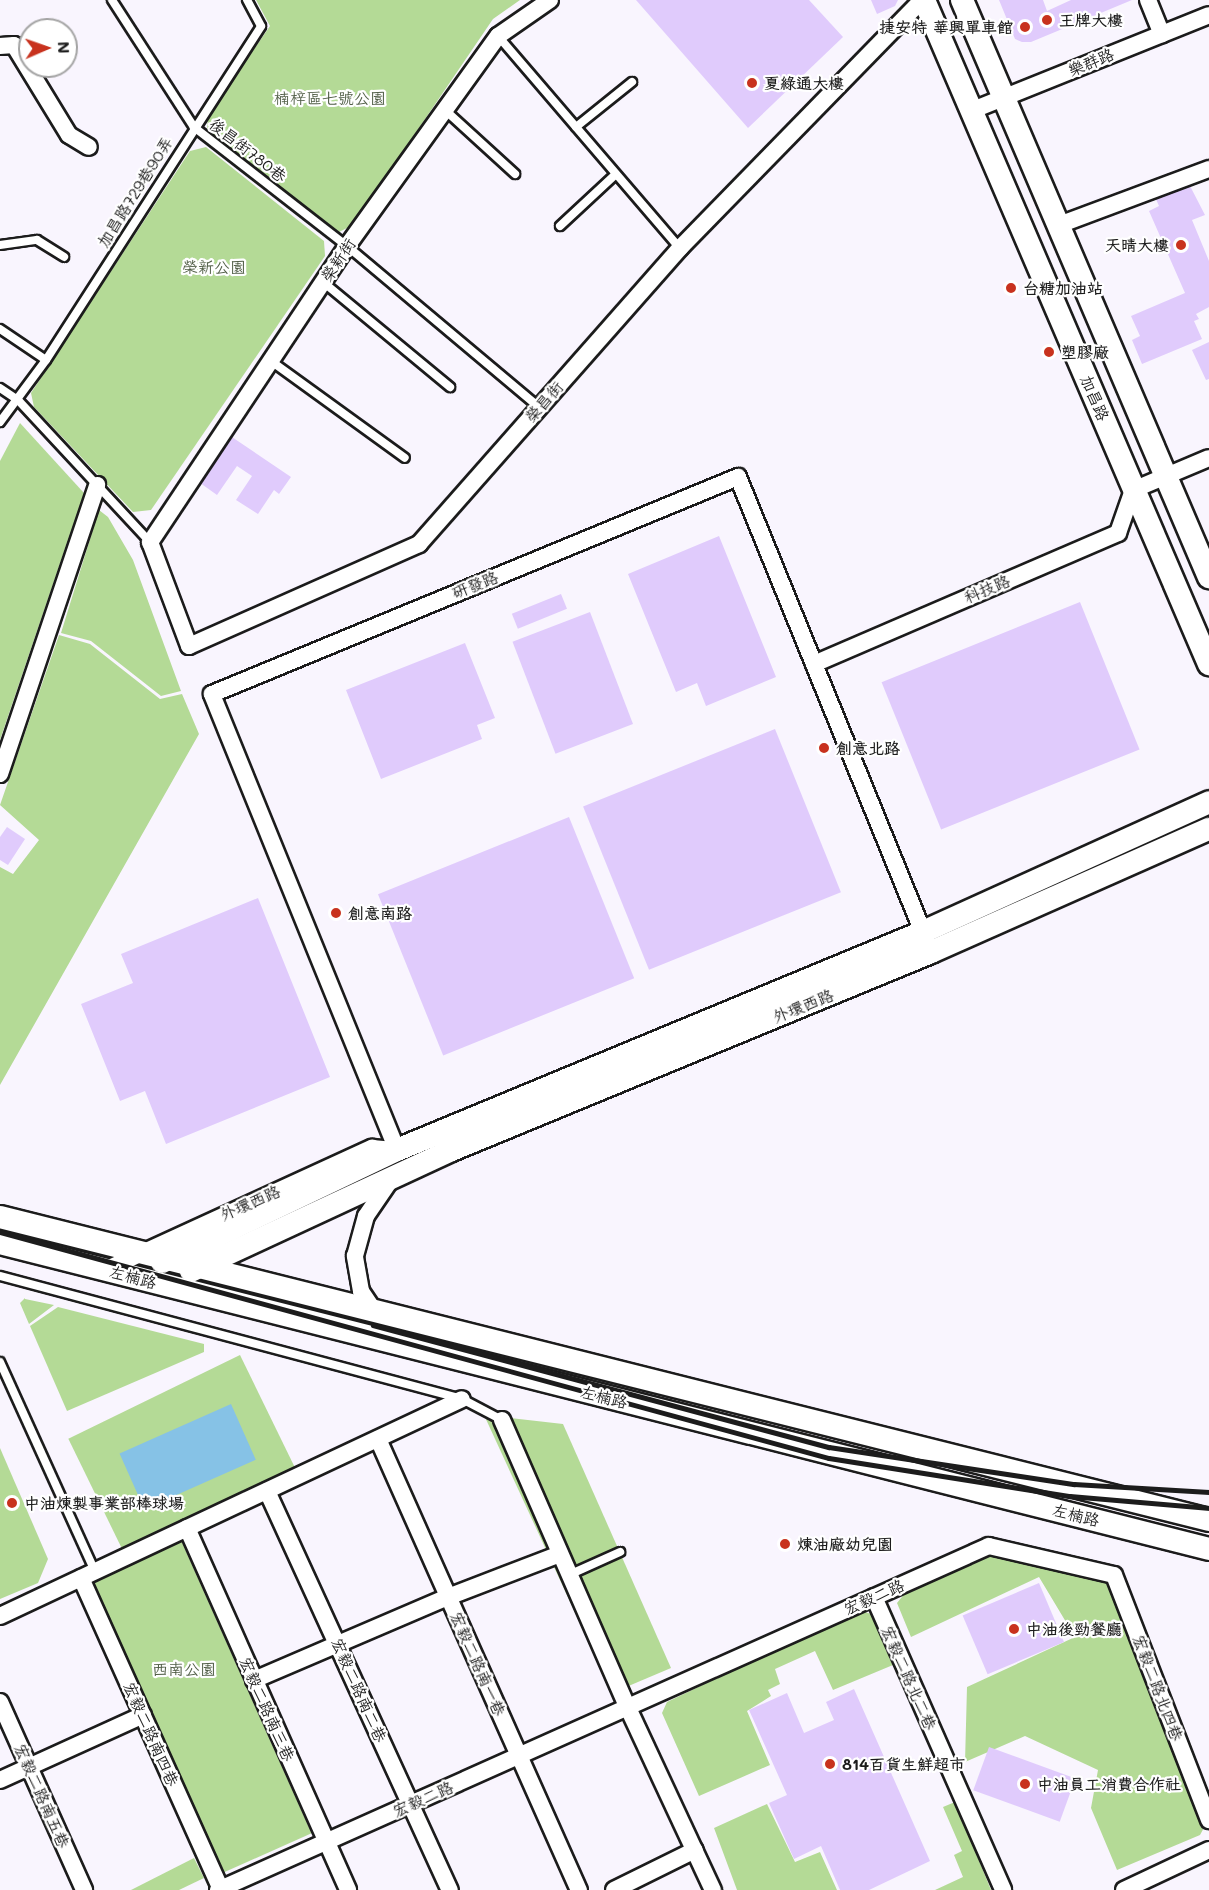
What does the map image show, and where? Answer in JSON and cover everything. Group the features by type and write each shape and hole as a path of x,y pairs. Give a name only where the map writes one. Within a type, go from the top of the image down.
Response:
{"street":[{"name":"榮新街","path":"150,542 347,246 498,36 550,0"},
{"name":"加昌路","path":"923,0 973,110 1209,664"},
{"name":"榮昌街","path":"150,542 189,646 419,544 680,248 923,0"},
{"name":"加昌路","path":"963,0 1165,476 1206,562"},
{"path":"1148,0 1162,34"},
{"name":"樂群路","path":"973,110 1209,15"},
{"path":"0,46 14,45 69,135 89,147"},
{"path":"1059,225 1209,170"},
{"path":"1133,490 1209,458"},
{"name":"研發路","path":"397,1150 212,694 738,477 814,664"},
{"path":"0,774 98,485"},
{"name":"科技路","path":"814,664 1118,534 1133,490"},
{"path":"814,664 927,942"},
{"name":"外環西路","path":"164,1286 197,1268 394,1176 927,942 1209,802"},
{"name":"外環西路","path":"131,1277 397,1150 1209,829"},
{"name":"外環西路","path":"105,1270 372,1148 397,1150"},
{"name":"外環西路","path":"375,1312 361,1291 355,1256 366,1215 377,1194 394,1176"},
{"name":"左楠路","path":"0,1217 139,1254 1209,1520"},
{"name":"左楠路","path":"0,1243 1209,1549"},
{"path":"0,1616 462,1399"},
{"path":"502,1420 628,1708 713,1890"},
{"name":"宏毅二路南一巷","path":"378,1439 579,1890"},
{"name":"宏毅二路南二巷","path":"267,1491 450,1890"},
{"name":"宏毅二路南三巷","path":"187,1528 348,1890"},
{"name":"宏毅二路","path":"220,1890 989,1546"},
{"name":"宏毅二路北四巷","path":"989,1546 1114,1575 1209,1820"},
{"path":"254,1680 448,1597 560,1554"},
{"name":"宏毅二路南四巷","path":"88,1574 143,1715 220,1890"},
{"name":"宏毅二路北二巷","path":"874,1597 1003,1890"},
{"name":"宏毅二路南五巷","path":"0,1702 84,1890"},
{"path":"0,1780 143,1715"},
{"path":"614,1890 695,1850"},
{"path":"1124,1890 1209,1850"}],"lane":[{"name":"後昌街780巷","path":"112,0 194,127 347,246 539,407"},
{"name":"加昌路729巷90弄","path":"0,422 46,360 261,26 247,0"},
{"path":"498,36 680,248"},
{"path":"576,127 632,82"},
{"path":"445,110 515,174"},
{"path":"560,226 616,174"},
{"path":"0,245 37,240 64,257"},
{"path":"323,282 450,387"},
{"path":"0,329 46,360"},
{"path":"271,361 405,458"},
{"path":"0,388 18,400 150,542"},
{"path":"0,1276 462,1399 502,1420"},
{"path":"0,1362 88,1574"},
{"path":"571,1574 620,1552"}],"green space":[{"name":"楠梓區七號公園","path":"256,0 520,0 493,19 353,225 339,232 207,132 208,116 270,26"},
{"name":"榮新公園","path":"206,147 324,241 325,256 151,510 133,512 34,407 31,393 190,151"},
{"path":"20,423 84,493 0,740 0,461"},
{"path":"99,510 108,517 133,560 181,691 161,696 91,641 61,633"},
{"path":"59,635 90,644 160,699 182,694 199,734 0,1085 0,867 13,874 39,840 0,805"},
{"path":"25,1298 54,1305 29,1324 20,1303"},
{"path":"58,1307 204,1344 204,1352 67,1411 30,1326"},
{"path":"240,1355 295,1468 124,1552 68,1439"},
{"path":"484,1415 563,1424 671,1668 612,1693"},
{"name":"中油煉製事業部棒球場","path":"0,1448 48,1559 38,1583 0,1599"},
{"name":"西南公園","path":"181,1540 312,1833 220,1874 90,1581"},
{"path":"989,1554 1108,1582 1206,1824 1200,1835 1117,1870 1091,1808 1098,1770 1025,1736 965,1762 967,1687 1075,1637 1039,1577 911,1637 897,1603 906,1592"},
{"path":"859,1610 871,1614 893,1665 833,1690 815,1651 775,1669 780,1684 768,1690 771,1696 747,1711 770,1765 699,1796 662,1713 667,1702"},
{"path":"955,1802 991,1890 935,1890 963,1877 954,1855 962,1851 943,1807"},
{"path":"767,1804 795,1862 820,1852 837,1890 737,1890 714,1828"},
{"path":"194,1858 204,1878 179,1890 131,1890"}],"water":[{"path":"231,1404 256,1460 144,1509 120,1454"}],"building":[{"name":"夏綠通大樓","path":"636,0 809,0 843,37 748,128"},
{"path":"871,0 898,0 895,6 877,14"},
{"name":"王牌大樓","path":"999,0 1043,0 1047,11 1071,0 1132,0 1031,42 1022,42 1015,39"},
{"path":"1189,184 1205,215 1192,220 1209,261 1209,307 1196,314 1199,319 1194,321 1202,339 1142,364 1132,340 1140,336 1131,316 1185,293 1149,211 1159,206 1155,197"},
{"path":"1209,342 1209,379 1206,380 1192,350"},
{"path":"220,429 291,477 279,494 274,490 258,514 236,500 252,476 237,466 217,495 189,475"},
{"path":"719,536 776,677 706,706 697,683 676,692 628,574"},
{"path":"561,594 567,609 518,629 512,614"},
{"path":"1080,602 1140,749 941,830 882,682"},
{"path":"590,612 633,724 556,754 513,642"},
{"path":"465,643 495,718 477,725 482,739 381,779 346,690"},
{"path":"775,729 841,892 649,970 583,807"},
{"path":"569,817 634,978 443,1055 378,894"},
{"path":"7,827 25,839 8,865 0,860 0,837"},
{"path":"258,898 330,1077 166,1144 145,1091 120,1101 81,1004 133,983 121,954"},
{"name":"中油後勁餐廳","path":"1039,1583 1064,1642 988,1674 963,1615"},
{"name":"814百貨生鮮超市","path":"854,1689 930,1861 869,1890 840,1890 821,1846 794,1859 769,1803 787,1795 749,1710 787,1693 804,1733 834,1720 826,1702"},
{"name":"中油員工消費合作社","path":"989,1747 1075,1778 1060,1822 973,1790"}],"railway":[{"path":"0,1232 829,1458 1070,1496 1209,1508"},
{"path":"373,1325 829,1447 1074,1484 1209,1492"}],"place":[{"name":"王牌大樓","path":"1047,20"},
{"name":"捷安特 華興單車館","path":"1025,27"},
{"name":"夏綠通大樓","path":"752,83"},
{"name":"天晴大樓","path":"1181,245"},
{"name":"台糖加油站","path":"1011,288"},
{"name":"塑膠廠","path":"1049,352"},
{"name":"創意北路","path":"824,748"},
{"name":"創意南路","path":"336,913"},
{"name":"中油煉製事業部棒球場","path":"12,1503"},
{"name":"煉油廠幼兒園","path":"785,1544"},
{"name":"中油後勁餐廳","path":"1014,1629"},
{"name":"814百貨生鮮超市","path":"830,1764"},
{"name":"中油員工消費合作社","path":"1025,1784"}]}
